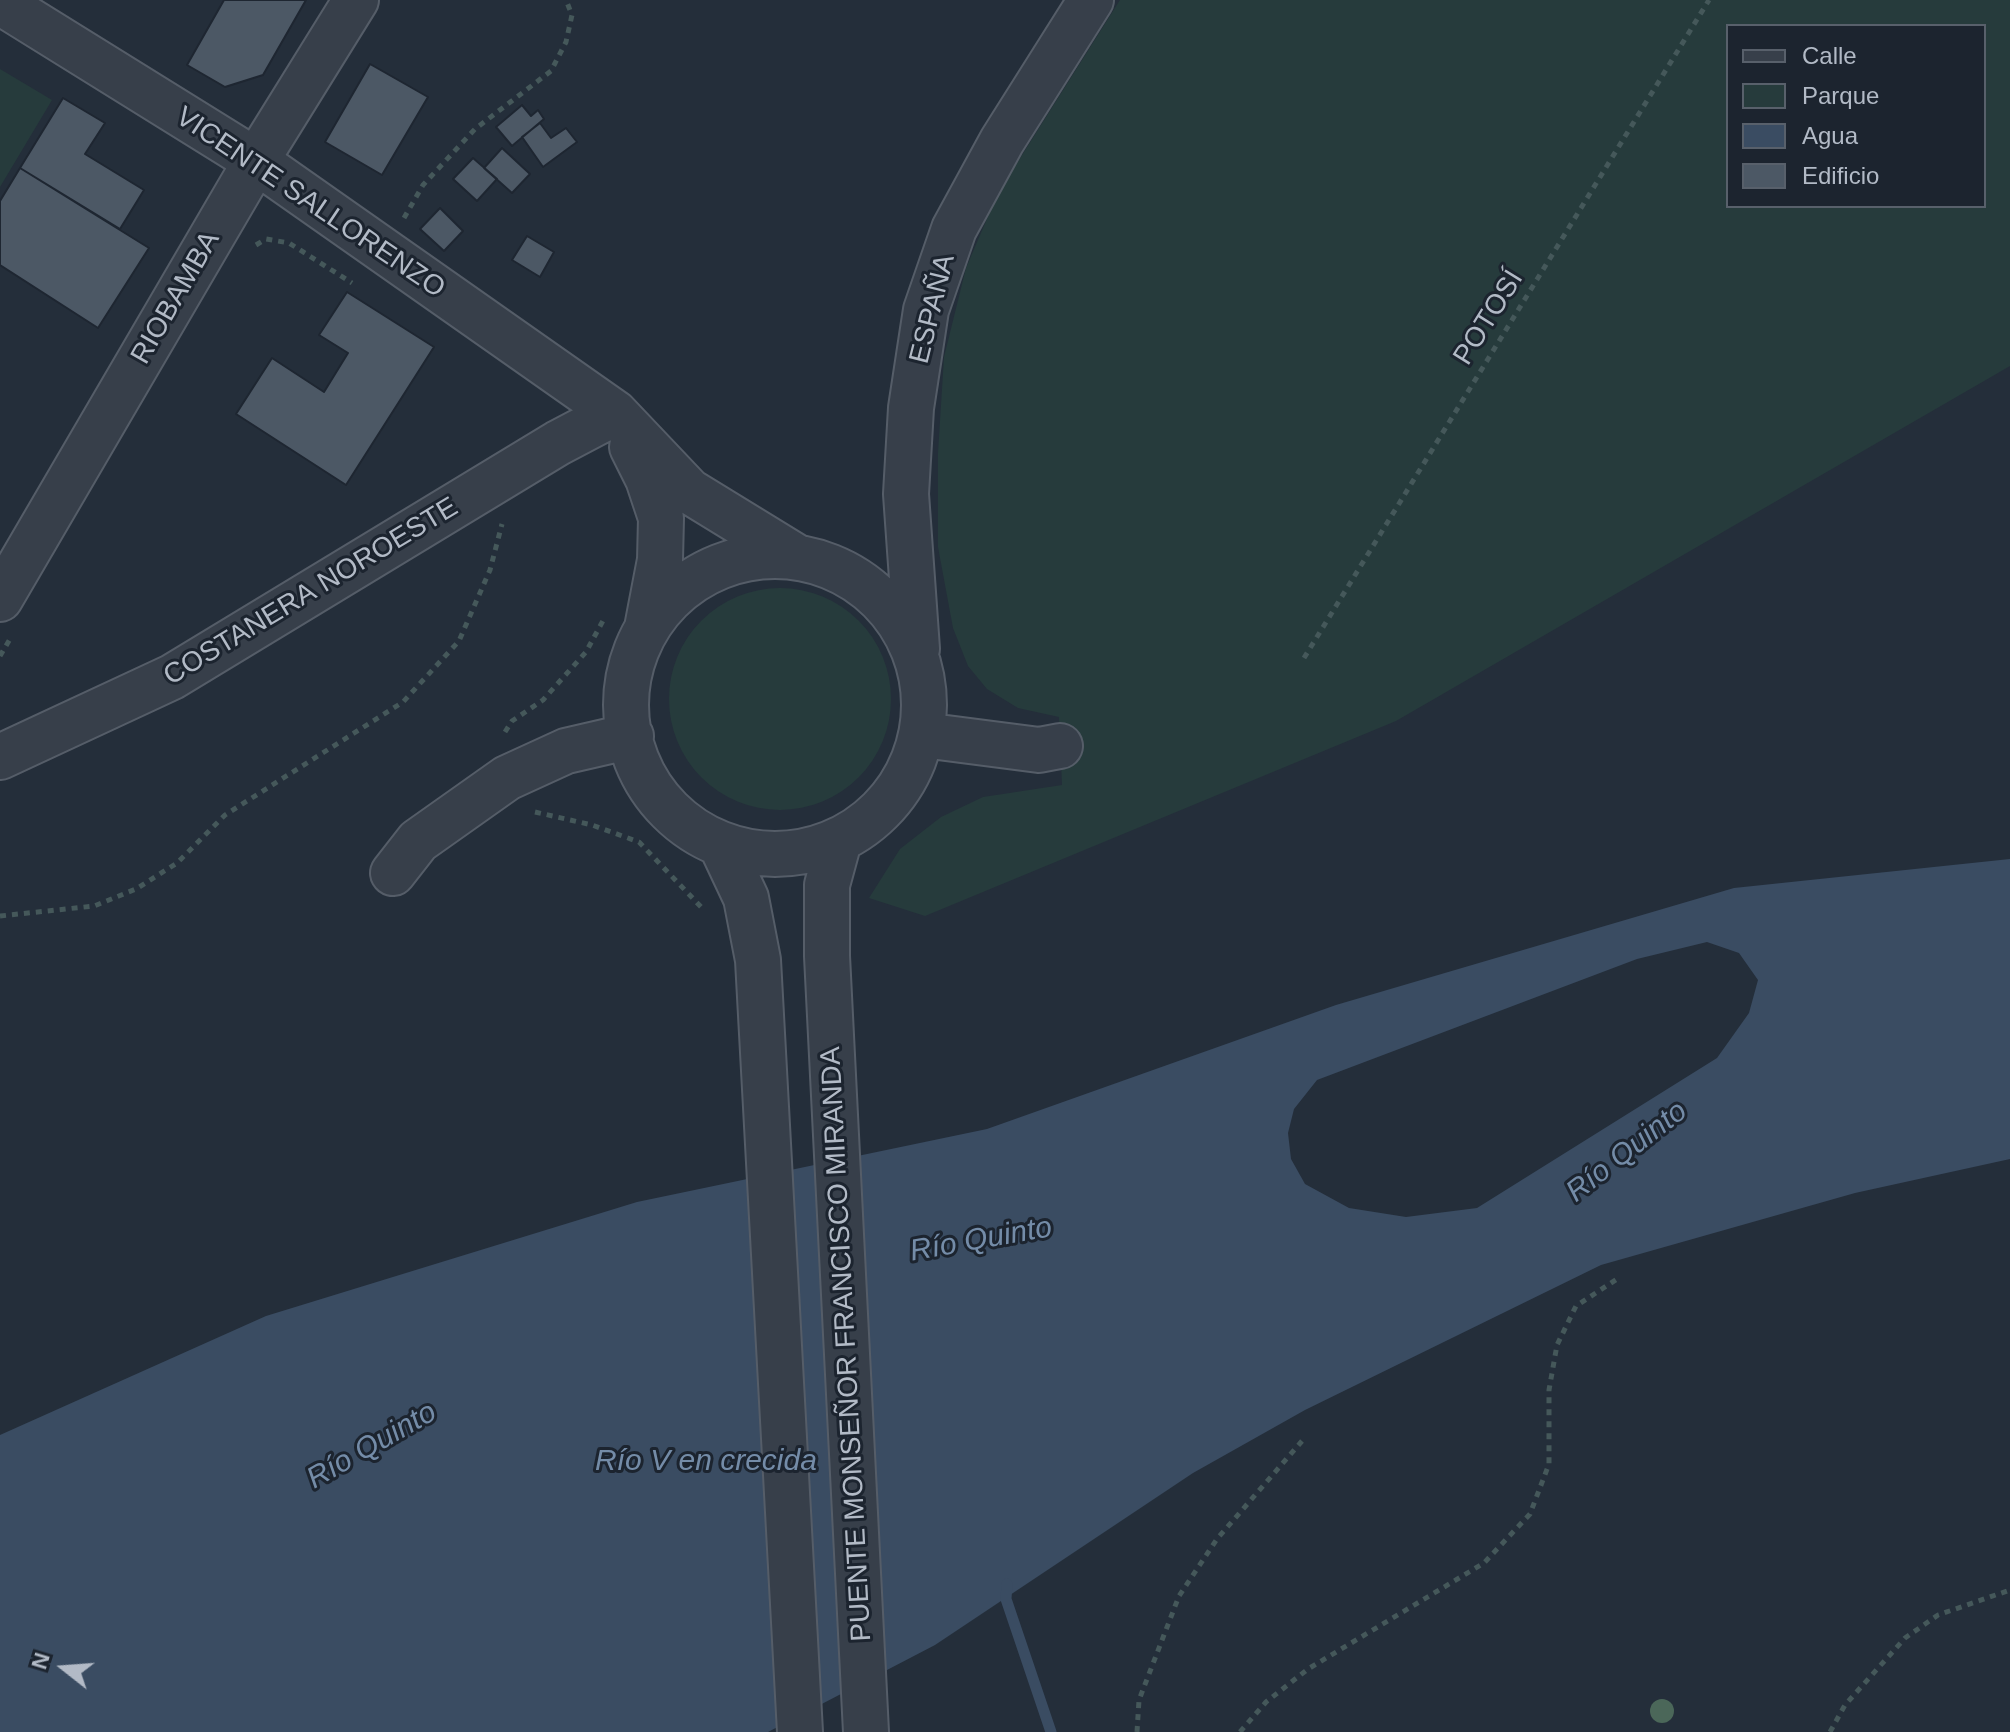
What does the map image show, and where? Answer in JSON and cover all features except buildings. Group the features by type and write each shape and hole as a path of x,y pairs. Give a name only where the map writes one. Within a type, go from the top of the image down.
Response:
{"street":[{"name":"RIOBAMBA","path":"0,599 256,161 356,0"},
{"name":"ESPAÑA","path":"917,655 906,494 911,408 926,310 954,229 1002,141 1091,0"},
{"name":"VICENTE SALLORENZO","path":"0,2 256,161 615,413 689,491 795,556"},
{"name":"VICENTE SALLORENZO","path":"615,413 648,479 661,518 660,560 646,632"},
{"name":"COSTANERA NOROESTE","path":"0,757 172,677 516,469 615,413"},
{"path":"753,554 795,556 831,565 861,585 889,612 917,655 927,701 923,735 910,769 891,799 866,824 839,841 796,853 756,853 722,847 692,830 666,808 640,772 626,717 633,660 646,632 691,579 724,562 753,554"},
{"path":"923,735 1039,750 1060,746"},
{"path":"393,873 418,841 507,778 566,751 631,736"},
{"name":"PUENTE MONSEÑOR FRANCISCO MIRANDA","path":"839,841 827,885 827,956 866,1732"},
{"path":"722,847 746,898 758,960 800,1732"}],"path":[{"path":"382,250 437,169 475,129 551,71 566,42 572,15 566,0"},
{"name":"POTOSÍ","path":"1304,658 1709,0"},
{"path":"0,916 94,906 136,889 177,863 225,815 403,702 459,641 490,570 516,469"},
{"path":"1240,1732 1266,1702 1308,1669 1484,1563 1530,1514 1549,1464 1549,1390 1557,1345 1576,1306 1617,1279"},
{"path":"1137,1732 1139,1700 1179,1596 1217,1539 1302,1441"},
{"path":"1830,1732 1845,1705 1905,1638 1938,1615 2010,1590"}],"green space":[{"path":"1120,0 2010,0 2010,366 1396,721 925,916 869,898 900,849 941,817 983,797 1062,785 1059,717 1018,708 987,689 968,666 953,628 938,547 938,453 944,357 966,268 998,193"},
{"path":"0,69 52,100 0,187"},
{"path":"780,588 802,590 822,597 858,621 882,657 889,677 889,721 882,741 858,777 822,801 802,808 780,810 758,808 738,801 702,777 678,741 671,721 669,699 671,677 678,657 702,621 738,597 758,590"}],"water":[{"name":"Río V en crecida","path":"2010,859 2010,1159 1855,1193 1601,1265 1305,1410 1193,1473 935,1645 768,1732 0,1732 0,1435 266,1316 637,1202 987,1129 1336,1005 1734,888","holes":["1707,942 1739,953 1758,980 1749,1013 1717,1058 1477,1208 1406,1217 1349,1208 1305,1184 1291,1159 1288,1133 1294,1109 1317,1080 1637,959"]}],"waterway":[{"path":"1007,1584 1006,1599 1051,1732"}],"water label":[{"name":"Río Quinto","path":"1627,1152"},
{"name":"Río Quinto","path":"981,1240"},
{"name":"Río Quinto","path":"372,1446"}]}
